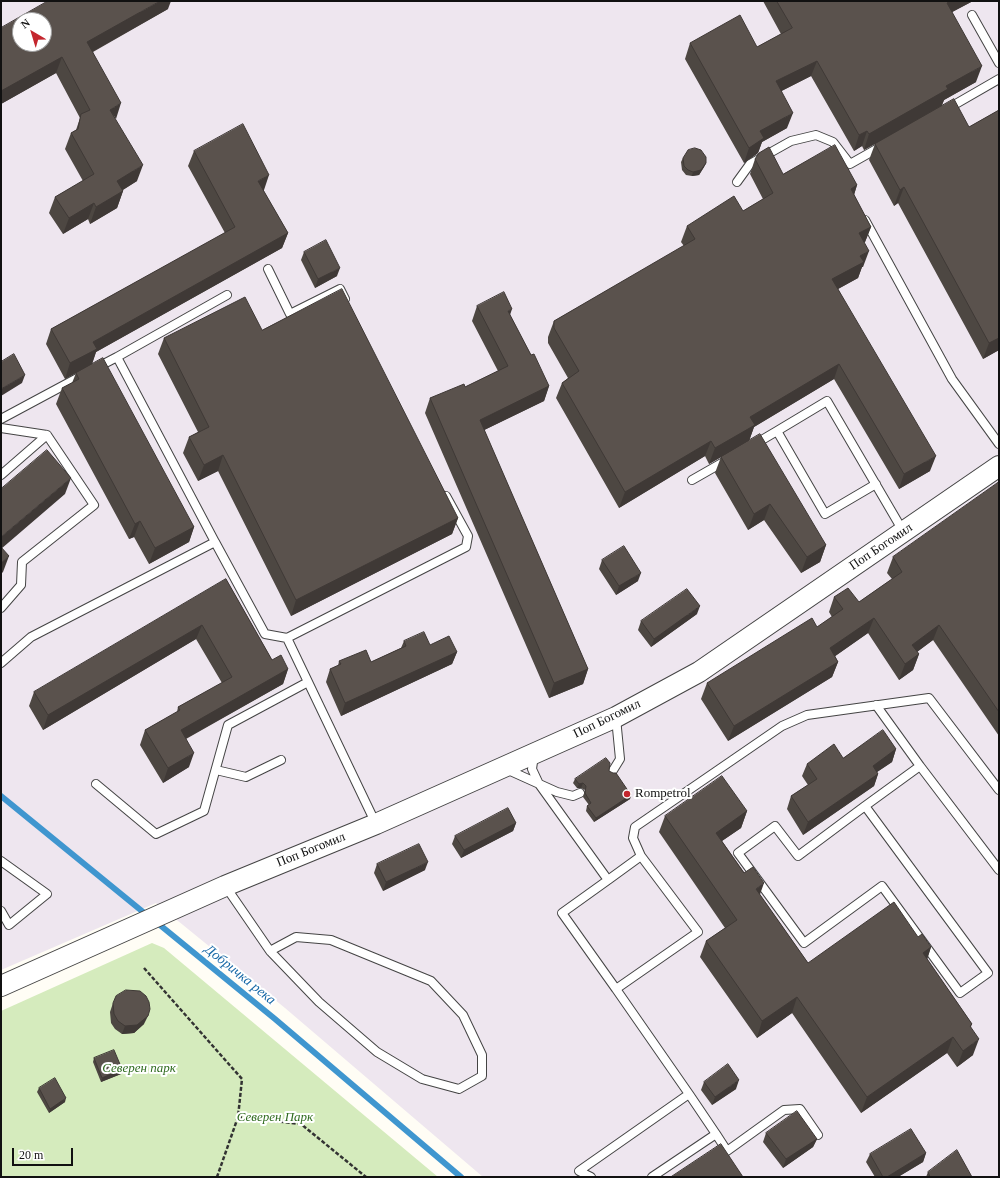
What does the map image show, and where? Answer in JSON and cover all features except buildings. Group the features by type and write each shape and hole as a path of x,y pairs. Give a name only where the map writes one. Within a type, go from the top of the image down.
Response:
{"street":[{"name":"Поп Богомил","path":"1,986 107,938 180,908 225,886 376,824 616,717 699,672 999,466"}],"lane":[{"path":"972,15 999,63"},
{"path":"938,114 999,79"},
{"path":"737,182 750,164 791,141 816,135 834,142 850,164 891,141"},
{"path":"864,218 952,379 999,444"},
{"path":"268,269 290,314 340,289 351,310"},
{"path":"1,419 117,357 227,295"},
{"path":"117,357 265,634 287,638 466,547 468,536 442,487"},
{"path":"692,480 827,401 903,531"},
{"path":"1,428 47,435 94,504 22,562 21,584 1,608"},
{"path":"777,431 825,514 876,484"},
{"path":"1,475 47,435"},
{"path":"1,663 31,637 215,542"},
{"path":"287,638 376,824"},
{"path":"96,784 156,834 204,811 228,725 308,682"},
{"path":"616,989 698,932 641,856 633,838 635,827 782,726 807,715 929,698 999,790"},
{"path":"876,705 999,870"},
{"path":"612,772 620,759 616,717"},
{"path":"534,754 532,769 539,784 608,880"},
{"path":"216,770 246,777 282,760"},
{"path":"865,806 988,973 960,993 882,886 804,943 738,853 775,826 798,856 865,806 920,766"},
{"path":"503,768 557,792 573,796 580,793"},
{"path":"641,856 562,913 689,1094 727,1151 784,1110 800,1109 818,1135"},
{"path":"1,861 47,894 9,925 1,911"},
{"path":"225,886 270,951 319,1002 371,1047 422,1079 459,1089 482,1076 482,1055 464,1015 431,981 330,940 296,937 270,951"},
{"path":"591,1177 579,1171 689,1094"},
{"path":"652,1177 716,1134"}],"path":[{"path":"144,968 242,1079 238,1117 217,1177"},
{"path":"238,1117 301,1124 366,1177"}],"shaded area":[{"path":"1,1 999,1 999,1177 483,1177 285,1008 156,903 1,970"}],"green space":[{"name":"Северен Парк","path":"152,943 164,948 438,1177 1,1177 1,1011"}],"waterway":[{"name":"Добричка река","path":"1,796 148,916"},
{"name":"Добричка река","path":"155,921 275,1019 461,1177"}],"place":[{"name":"Rompetrol","path":"627,794"}],"park label":[{"name":"Северен парк","path":"139,1069"}]}
